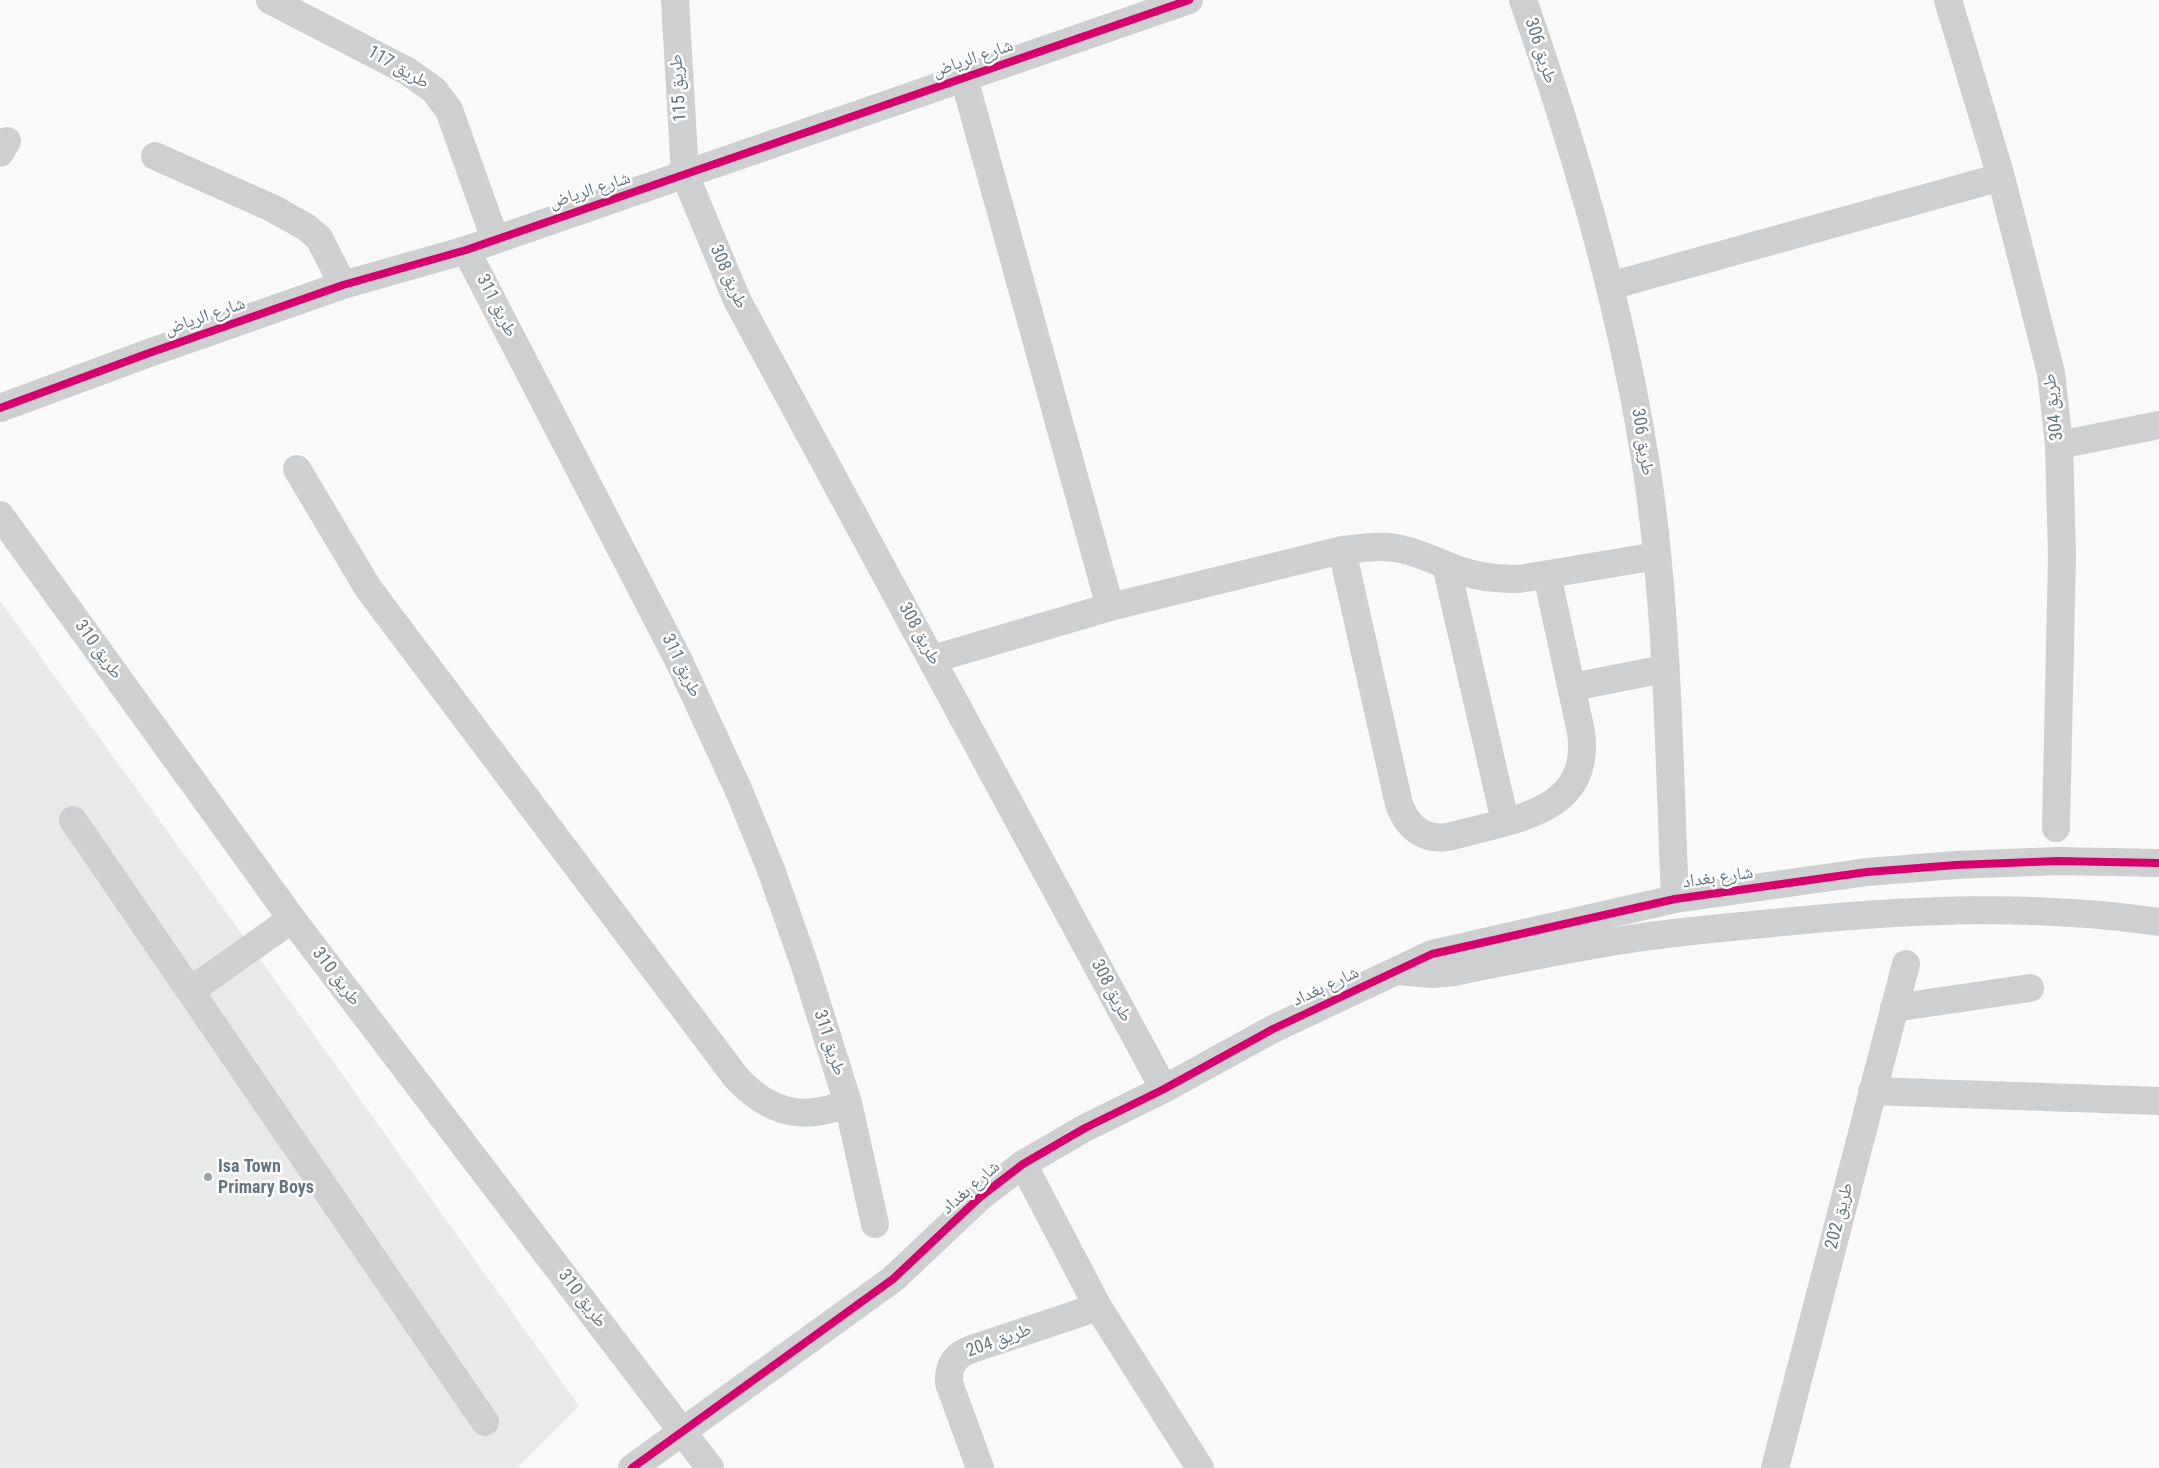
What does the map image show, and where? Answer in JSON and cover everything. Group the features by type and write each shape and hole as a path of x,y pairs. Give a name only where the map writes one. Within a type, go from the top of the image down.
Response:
{"street":[{"name":"طريق 117","path":"270,0 407,71 434,90 449,110 495,239"},
{"name":"طريق 115","path":"674,0 685,175"},
{"name":"طريق 306","path":"1523,0 1574,158 1610,286 1638,419 1657,556 1675,899"},
{"name":"طريق 304","path":"1948,0 2001,177 2051,373 2059,445 2062,556 2056,828"},
{"name":"شارع الرياض","path":"0,408 148,352 343,285 466,250 1180,2"},
{"path":"964,78 1110,607"},
{"path":"155,156 279,212 306,227 319,238 343,285"},
{"name":"طريق 308","path":"685,175 737,300 933,659 1164,1089"},
{"path":"1610,286 2001,177"},
{"name":"طريق 311","path":"466,250 709,723 770,867 804,964 848,1103 875,1224"},
{"path":"2059,445 2159,426"},
{"path":"296,469 368,588 747,1090 762,1101 778,1109 796,1113 831,1110 848,1103"},
{"name":"طريق 310","path":"0,515 292,919 710,1468"},
{"path":"933,659 1110,607 1342,550 1369,546 1396,548 1422,554 1463,572 1500,579 1547,575 1657,556"},
{"path":"1342,550 1403,815 1418,832 1441,838 1505,821 1550,806 1563,796 1574,783 1582,767 1584,750 1547,575"},
{"path":"1446,565 1505,821"},
{"path":"1572,687 1664,669"},
{"path":"73,820 485,1422"},
{"name":"شارع بغداد","path":"632,1468 893,1279 980,1196 1023,1164 1085,1128 1164,1089 1273,1029 1334,998 1396,971 1411,962 1448,949 1675,899 1828,878 1956,865 2058,861 2159,863"},
{"path":"1828,878 1833,917"},
{"name":"شارع بغداد","path":"1396,971 1426,974 1454,972 1617,941 1681,932 1833,917 1951,909 2020,909 2090,913 2158,923"},
{"path":"190,991 292,919"},
{"name":"طريق 202","path":"1775,1468 1906,964"},
{"path":"1894,1008 2030,988"},
{"path":"1872,1091 2159,1101"},
{"path":"1023,1164 1098,1307 1200,1468"},
{"name":"طريق 204","path":"980,1468 949,1383 948,1372 953,1361 961,1353 1098,1307"}],"shaded area":[{"name":"Isa Town Primary Boys","path":"0,601 252,948 579,1406 517,1468 0,1468"}],"cycle path":[{"path":"0,408 343,285 466,250 1189,0"},
{"path":"632,1468 893,1279 980,1197 1023,1164 1085,1128 1164,1089 1273,1029 1432,954 1675,899 1867,872 1956,865 2058,861 2159,863"}],"place":[{"name":"Isa Town Primary Boys","path":"208,1177"}]}
